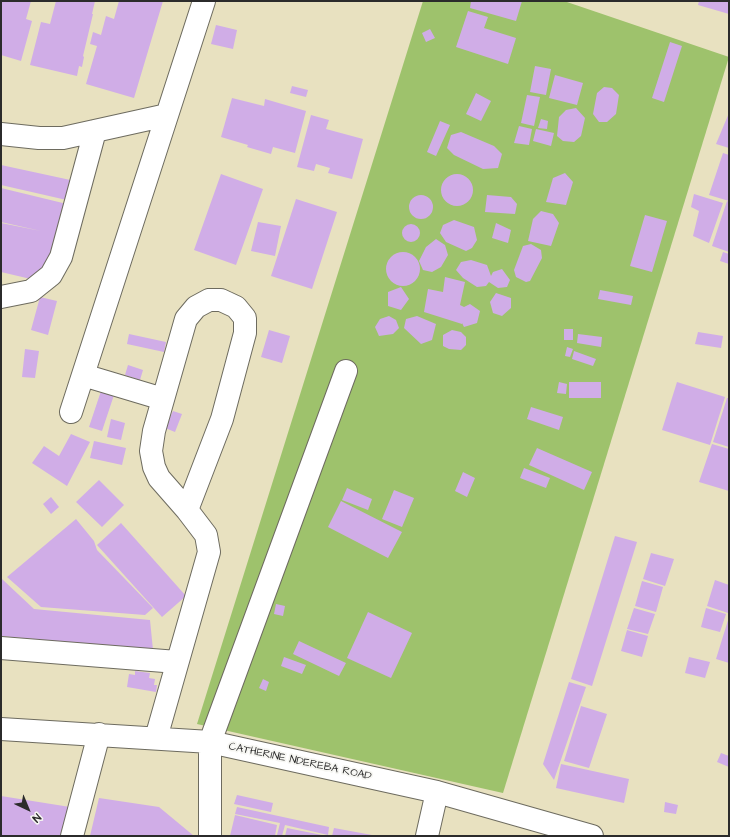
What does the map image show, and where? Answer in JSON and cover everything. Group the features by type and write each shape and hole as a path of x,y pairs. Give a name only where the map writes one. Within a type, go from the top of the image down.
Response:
{"street":[{"path":"71,412 204,1"},
{"path":"1,134 39,138 63,138 167,115"},
{"path":"1,297 31,292 51,275 61,257 95,131"},
{"path":"156,738 209,552 206,534 160,478 154,467 150,451 154,431 186,319 196,307 209,300 221,300 236,307 245,318 245,333 222,418 187,510"},
{"path":"210,836 210,742 346,371"},
{"path":"83,375 163,399"},
{"path":"1,648 177,662"},
{"name":"CATHERINE NDEREBA ROAD","path":"1,729 210,742 437,792 592,836"},
{"path":"72,836 99,734"},
{"path":"427,836 437,792"}],"green space":[{"path":"423,1 564,1 729,57 503,793 197,724"}],"building":[{"path":"1,1 31,1 26,19 32,21 21,61 1,55"},
{"path":"56,1 95,1 82,67 79,66 77,76 30,65 41,22 50,24"},
{"path":"119,1 163,1 134,98 86,84 97,46 90,44 93,32 101,35 106,16 114,19"},
{"path":"471,1 522,1 516,21 470,8"},
{"path":"699,1 729,1 729,14 698,5"},
{"path":"468,11 488,17 484,28 516,38 508,64 456,47"},
{"path":"216,25 237,30 233,49 211,44"},
{"path":"430,29 435,38 426,42 422,33"},
{"path":"670,42 682,46 664,102 652,98"},
{"path":"535,66 551,69 546,95 530,92"},
{"path":"555,75 583,83 577,105 549,98"},
{"path":"292,86 308,90 306,97 290,93"},
{"path":"604,87 612,88 619,95 616,114 607,122 599,122 593,114 597,93"},
{"path":"476,93 491,101 481,121 466,114"},
{"path":"527,95 540,97 534,126 521,123"},
{"path":"232,98 264,106 265,99 306,111 295,153 273,147 271,154 221,137"},
{"path":"576,108 585,118 581,136 574,142 563,141 557,136 559,117 566,110"},
{"path":"729,113 729,148 716,144"},
{"path":"311,115 329,120 326,129 363,139 352,179 328,173 330,168 316,164 314,171 297,167"},
{"path":"541,119 548,121 547,129 538,128"},
{"path":"440,121 450,125 436,156 427,152"},
{"path":"519,126 532,129 529,145 514,143"},
{"path":"536,129 554,133 551,146 533,141"},
{"path":"461,132 494,146 502,154 498,168 483,169 454,155 447,148 451,135"},
{"path":"723,153 729,155 729,201 709,195"},
{"path":"1,165 75,181 71,201 1,185"},
{"path":"565,173 573,182 566,205 546,202 553,178"},
{"path":"221,174 263,189 236,265 194,250"},
{"path":"457,174 468,179 473,190 468,201 457,206 446,201 441,190 446,179"},
{"path":"1,188 71,205 63,237 35,280 1,272 1,223 41,231 1,222"},
{"path":"694,194 723,203 709,243 693,236 699,211 691,207"},
{"path":"421,195 429,199 433,207 429,215 421,219 413,215 409,207 413,199"},
{"path":"487,195 511,197 517,204 515,214 485,212"},
{"path":"296,199 337,212 312,289 271,276"},
{"path":"727,201 729,202 729,252 712,246"},
{"path":"541,211 553,214 559,223 551,246 528,241 533,219"},
{"path":"645,215 667,221 652,272 630,266"},
{"path":"454,220 474,227 477,240 472,248 466,251 446,242 440,233 443,225"},
{"path":"258,222 281,226 275,256 251,251"},
{"path":"496,223 511,230 508,243 492,238"},
{"path":"407,224 415,224 420,229 418,240 415,242 407,242 402,237 402,229"},
{"path":"436,239 445,245 448,255 441,267 432,272 423,270 419,261 426,247"},
{"path":"531,244 541,250 542,258 530,281 526,282 516,277 514,270 523,246"},
{"path":"403,252 415,257 420,269 415,281 403,286 391,281 386,269 391,257"},
{"path":"723,252 729,254 729,264 720,261"},
{"path":"471,260 487,265 491,276 493,272 502,269 510,280 507,287 498,288 489,282 486,286 477,287 463,278 456,270 461,262"},
{"path":"445,277 465,282 460,305 464,307 470,304 480,311 477,323 464,327 462,323 424,312 428,289 443,292"},
{"path":"401,287 409,299 401,310 388,306 388,292"},
{"path":"600,290 633,296 631,305 598,299"},
{"path":"496,293 511,298 511,308 502,316 493,313 490,302"},
{"path":"40,297 57,301 48,335 31,330"},
{"path":"389,316 396,320 399,328 393,334 379,336 375,327 380,319"},
{"path":"417,316 436,324 432,340 421,344 404,328 406,319"},
{"path":"564,329 573,329 573,340 564,340"},
{"path":"269,330 290,336 282,363 261,357"},
{"path":"452,330 461,332 466,337 466,345 461,350 449,349 443,346 443,335"},
{"path":"698,332 723,336 721,348 695,344"},
{"path":"129,334 166,342 164,352 127,344"},
{"path":"578,334 602,337 601,347 577,343"},
{"path":"567,347 573,349 570,357 565,356"},
{"path":"25,349 39,351 35,378 22,377"},
{"path":"574,351 596,359 593,366 572,359"},
{"path":"128,365 143,370 140,380 125,375"},
{"path":"559,382 567,384 566,394 557,393"},
{"path":"569,382 601,382 601,398 569,398"},
{"path":"677,382 725,397 710,445 662,430"},
{"path":"101,391 114,395 102,431 89,427"},
{"path":"727,398 729,398 729,447 713,442"},
{"path":"531,407 563,417 559,430 527,419"},
{"path":"173,411 182,414 175,432 165,428"},
{"path":"111,419 125,423 121,440 107,437"},
{"path":"71,434 90,442 67,486 32,463 44,446 59,456"},
{"path":"94,441 126,448 122,465 90,458"},
{"path":"712,444 729,449 729,491 699,482"},
{"path":"537,448 592,472 584,490 529,465"},
{"path":"524,468 550,478 546,488 520,478"},
{"path":"463,472 475,478 467,497 455,491"},
{"path":"99,480 124,505 102,527 76,502"},
{"path":"347,488 372,499 368,510 342,500"},
{"path":"394,490 414,498 402,527 382,519"},
{"path":"51,497 59,507 51,514 43,504"},
{"path":"341,501 402,532 388,558 328,527"},
{"path":"76,519 94,541 97,550 153,608 145,615 41,607 7,577"},
{"path":"121,523 186,596 162,617 97,545"},
{"path":"615,536 637,542 592,686 571,679"},
{"path":"651,553 674,559 665,586 643,579"},
{"path":"2,579 34,609 150,620 153,650 1,636"},
{"path":"715,580 729,585 728,613 707,606"},
{"path":"642,581 663,587 656,612 635,606"},
{"path":"276,604 285,606 283,616 274,614"},
{"path":"634,608 655,614 648,634 627,629"},
{"path":"706,608 726,614 720,632 701,627"},
{"path":"368,612 412,633 391,678 347,658"},
{"path":"729,617 729,663 716,659"},
{"path":"627,630 648,636 642,657 621,651"},
{"path":"299,641 346,663 339,676 293,654"},
{"path":"284,657 306,665 302,674 281,666"},
{"path":"689,657 710,662 705,678 685,673"},
{"path":"135,671 150,673 149,678 155,679 154,685 157,685 156,692 127,687 129,674 135,675"},
{"path":"263,679 269,682 266,691 259,688"},
{"path":"569,682 586,687 554,780 543,764"},
{"path":"581,706 607,714 589,768 564,761"},
{"path":"721,753 729,756 729,767 717,762"},
{"path":"561,764 629,779 624,803 556,788"},
{"path":"237,795 273,803 271,812 234,804"},
{"path":"1,796 70,807 66,836 1,836"},
{"path":"99,798 159,807 194,836 90,836"},
{"path":"665,802 678,805 676,814 664,812"},
{"path":"237,807 329,827 328,835 285,825 282,836 277,835 280,823 235,814"},
{"path":"235,815 277,825 275,836 230,836"},
{"path":"287,828 322,835 322,836 285,836"},
{"path":"334,828 372,835 372,836 332,836"}]}
